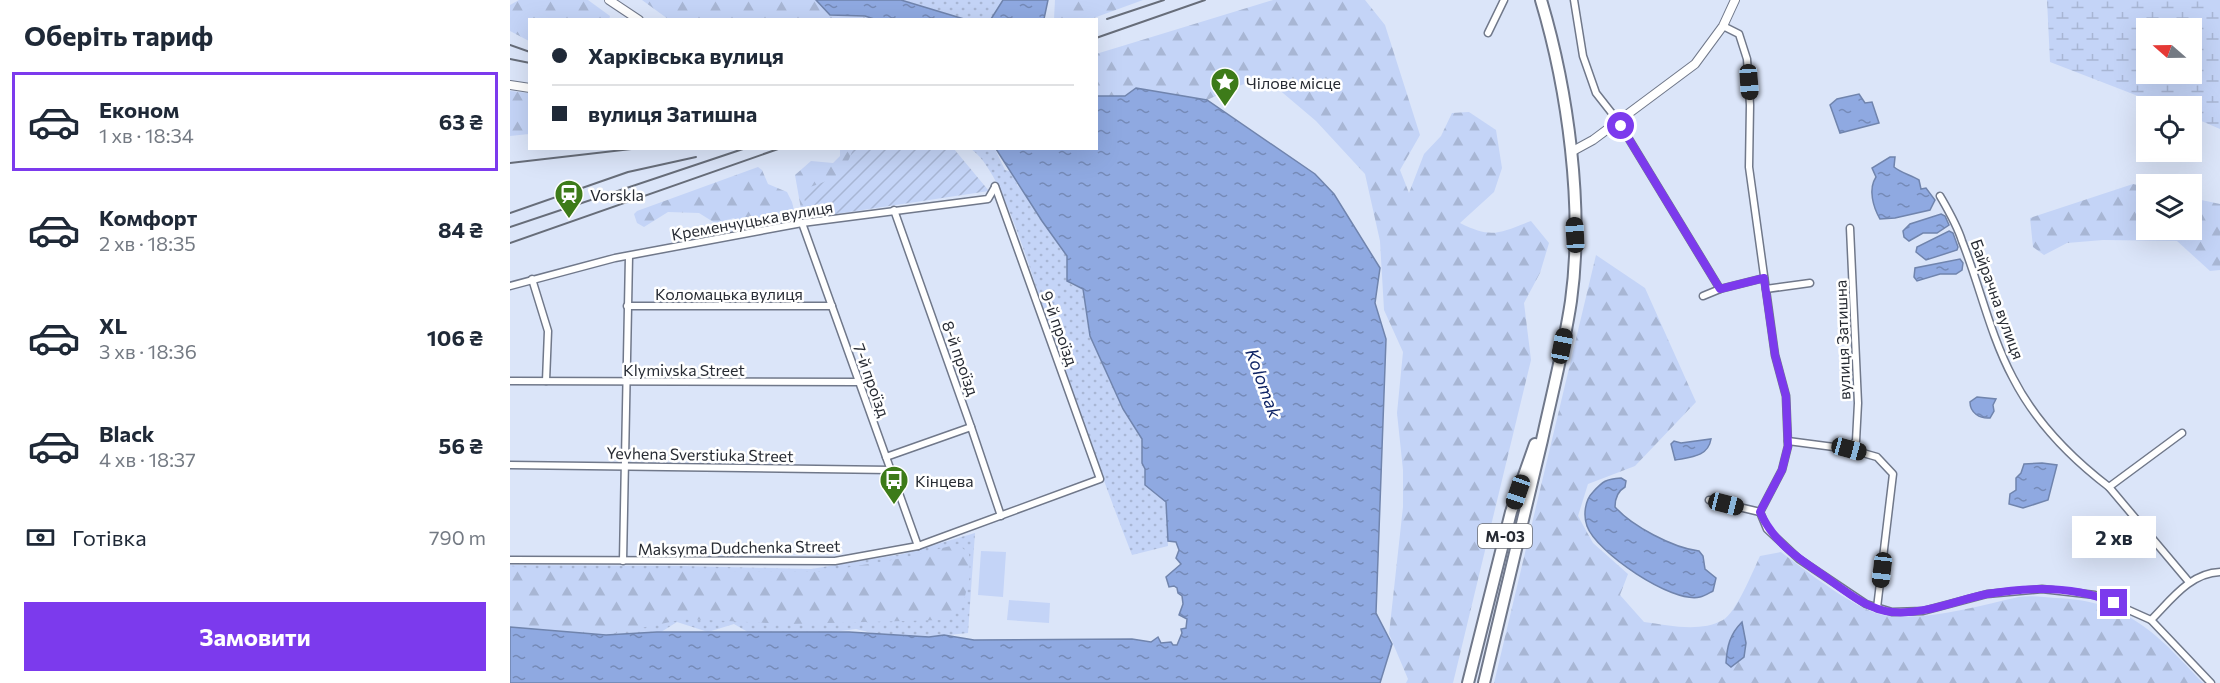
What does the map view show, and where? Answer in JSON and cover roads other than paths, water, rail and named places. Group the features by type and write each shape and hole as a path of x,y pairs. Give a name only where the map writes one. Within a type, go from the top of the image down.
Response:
{"highway":[{"name":"М-03","path":"1484,683 1553,393 1571,301 1575,235 1571,152 1555,50 1541,0"},
{"name":"М-03","path":"1468,683 1511,512 1553,393"}],"street":[{"path":"609,0 636,18"},
{"path":"1488,33 1504,0"},
{"path":"1574,0 1588,74 1596,93 1618,122 1720,289"},
{"path":"1571,152 1618,122 1695,64 1723,26 1735,0"},
{"path":"1723,26 1739,34 1747,59 1750,105 1749,167 1775,355 1786,396 1788,441 1782,470 1760,512"},
{"path":"510,85 528,88"},
{"name":"Кременчуцька вулиця","path":"510,286 629,256 802,223 988,199 995,186"},
{"name":"9-й проїзд","path":"995,186 1100,479"},
{"name":"Байрачна вулиця","path":"1940,196 1962,239 1998,344 2013,379 2044,426 2093,475 2109,487 2189,582"},
{"name":"8-й проїзд","path":"894,210 1000,516"},
{"name":"7-й проїзд","path":"802,223 918,546"},
{"name":"вулиця Затишна","path":"1849,449 1856,441 1858,403 1850,228"},
{"path":"623,561 629,256"},
{"path":"1703,296 1720,289 1764,278"},
{"path":"532,279 548,331 546,381"},
{"path":"1766,289 1810,283"},
{"name":"Коломацька вулиця","path":"627,306 832,306"},
{"name":"Klymivska Street","path":"510,381 859,382"},
{"path":"886,457 971,427"},
{"path":"2109,487 2182,433"},
{"path":"1788,441 1849,449 1877,457 1893,474 1877,608"},
{"name":"Yevhena Sverstiuka Street","path":"510,465 891,470"},
{"name":"Maksyma Dudchenka Street","path":"510,560 835,561 918,546 1100,479"},
{"path":"1709,500 1760,512"},
{"path":"1760,512 1767,529 1799,559 1866,604 1892,612 1923,611 1987,594 2042,590 2095,595 2151,620 2211,683"},
{"path":"2151,620 2189,582 2207,572 2220,572"}],"water":[{"path":"816,0 901,0 961,18 871,18 830,15"},
{"path":"1003,0 1048,0 1044,18 992,18"},
{"name":"Kolomak","path":"1136,88 1207,100 1315,174 1334,194 1380,268 1375,303 1386,339 1376,613 1392,644 1380,683 510,683 510,627 606,635 657,632 849,632 929,637 944,635 974,640 1132,639 1151,642 1158,637 1161,643 1171,642 1177,645 1182,633 1181,629 1186,628 1187,619 1179,615 1183,604 1182,596 1178,593 1177,588 1169,587 1166,577 1181,564 1176,558 1179,550 1176,542 1168,541 1166,502 1145,485 1142,439 1123,409 1090,336 1083,289 1067,281 1067,256 997,150 1098,150 1098,96 1125,96"},
{"path":"1859,94 1865,103 1872,102 1879,123 1840,133 1830,105 1837,99"},
{"path":"1890,157 1895,157 1894,167 1919,180 1921,189 1926,188 1935,200 1930,210 1880,219 1872,198 1872,187 1876,177 1872,168"},
{"path":"1941,214 1945,216 1949,225 1937,233 1923,233 1909,241 1904,237 1903,231 1910,224"},
{"path":"1949,231 1953,233 1957,250 1926,260 1916,252 1917,247"},
{"path":"1960,259 1963,263 1962,270 1956,274 1940,274 1917,281 1914,277 1915,268"},
{"path":"1977,397 1996,399 1990,418 1979,416 1970,406 1970,402"},
{"path":"1711,439 1703,453 1675,460 1671,444 1674,441 1681,443"},
{"path":"2024,464 2057,465 2048,500 2023,508 2009,504 2010,494 2016,490 2016,478 2021,473"},
{"path":"1621,478 1626,481 1625,487 1617,496 1615,507 1632,521 1665,541 1699,551 1703,556 1705,569 1716,578 1713,591 1700,597 1687,597 1672,593 1619,562 1593,537 1585,517 1588,499 1602,483"},
{"path":"1742,622 1746,643 1744,657 1731,667 1726,663 1728,646"}],"railway":[{"path":"1107,19 1164,0"},
{"path":"1098,37 1205,0"},
{"path":"510,45 528,51"},
{"path":"510,59 528,63"},
{"path":"510,163 623,150"},
{"path":"510,227 740,150"},
{"path":"510,243 775,150"},
{"path":"510,213 628,172 696,157"}],"place":[{"name":"Чілове місце","path":"1225,108"},
{"name":"Vorskla","path":"569,220"},
{"name":"Кінцева","path":"894,506"}]}
